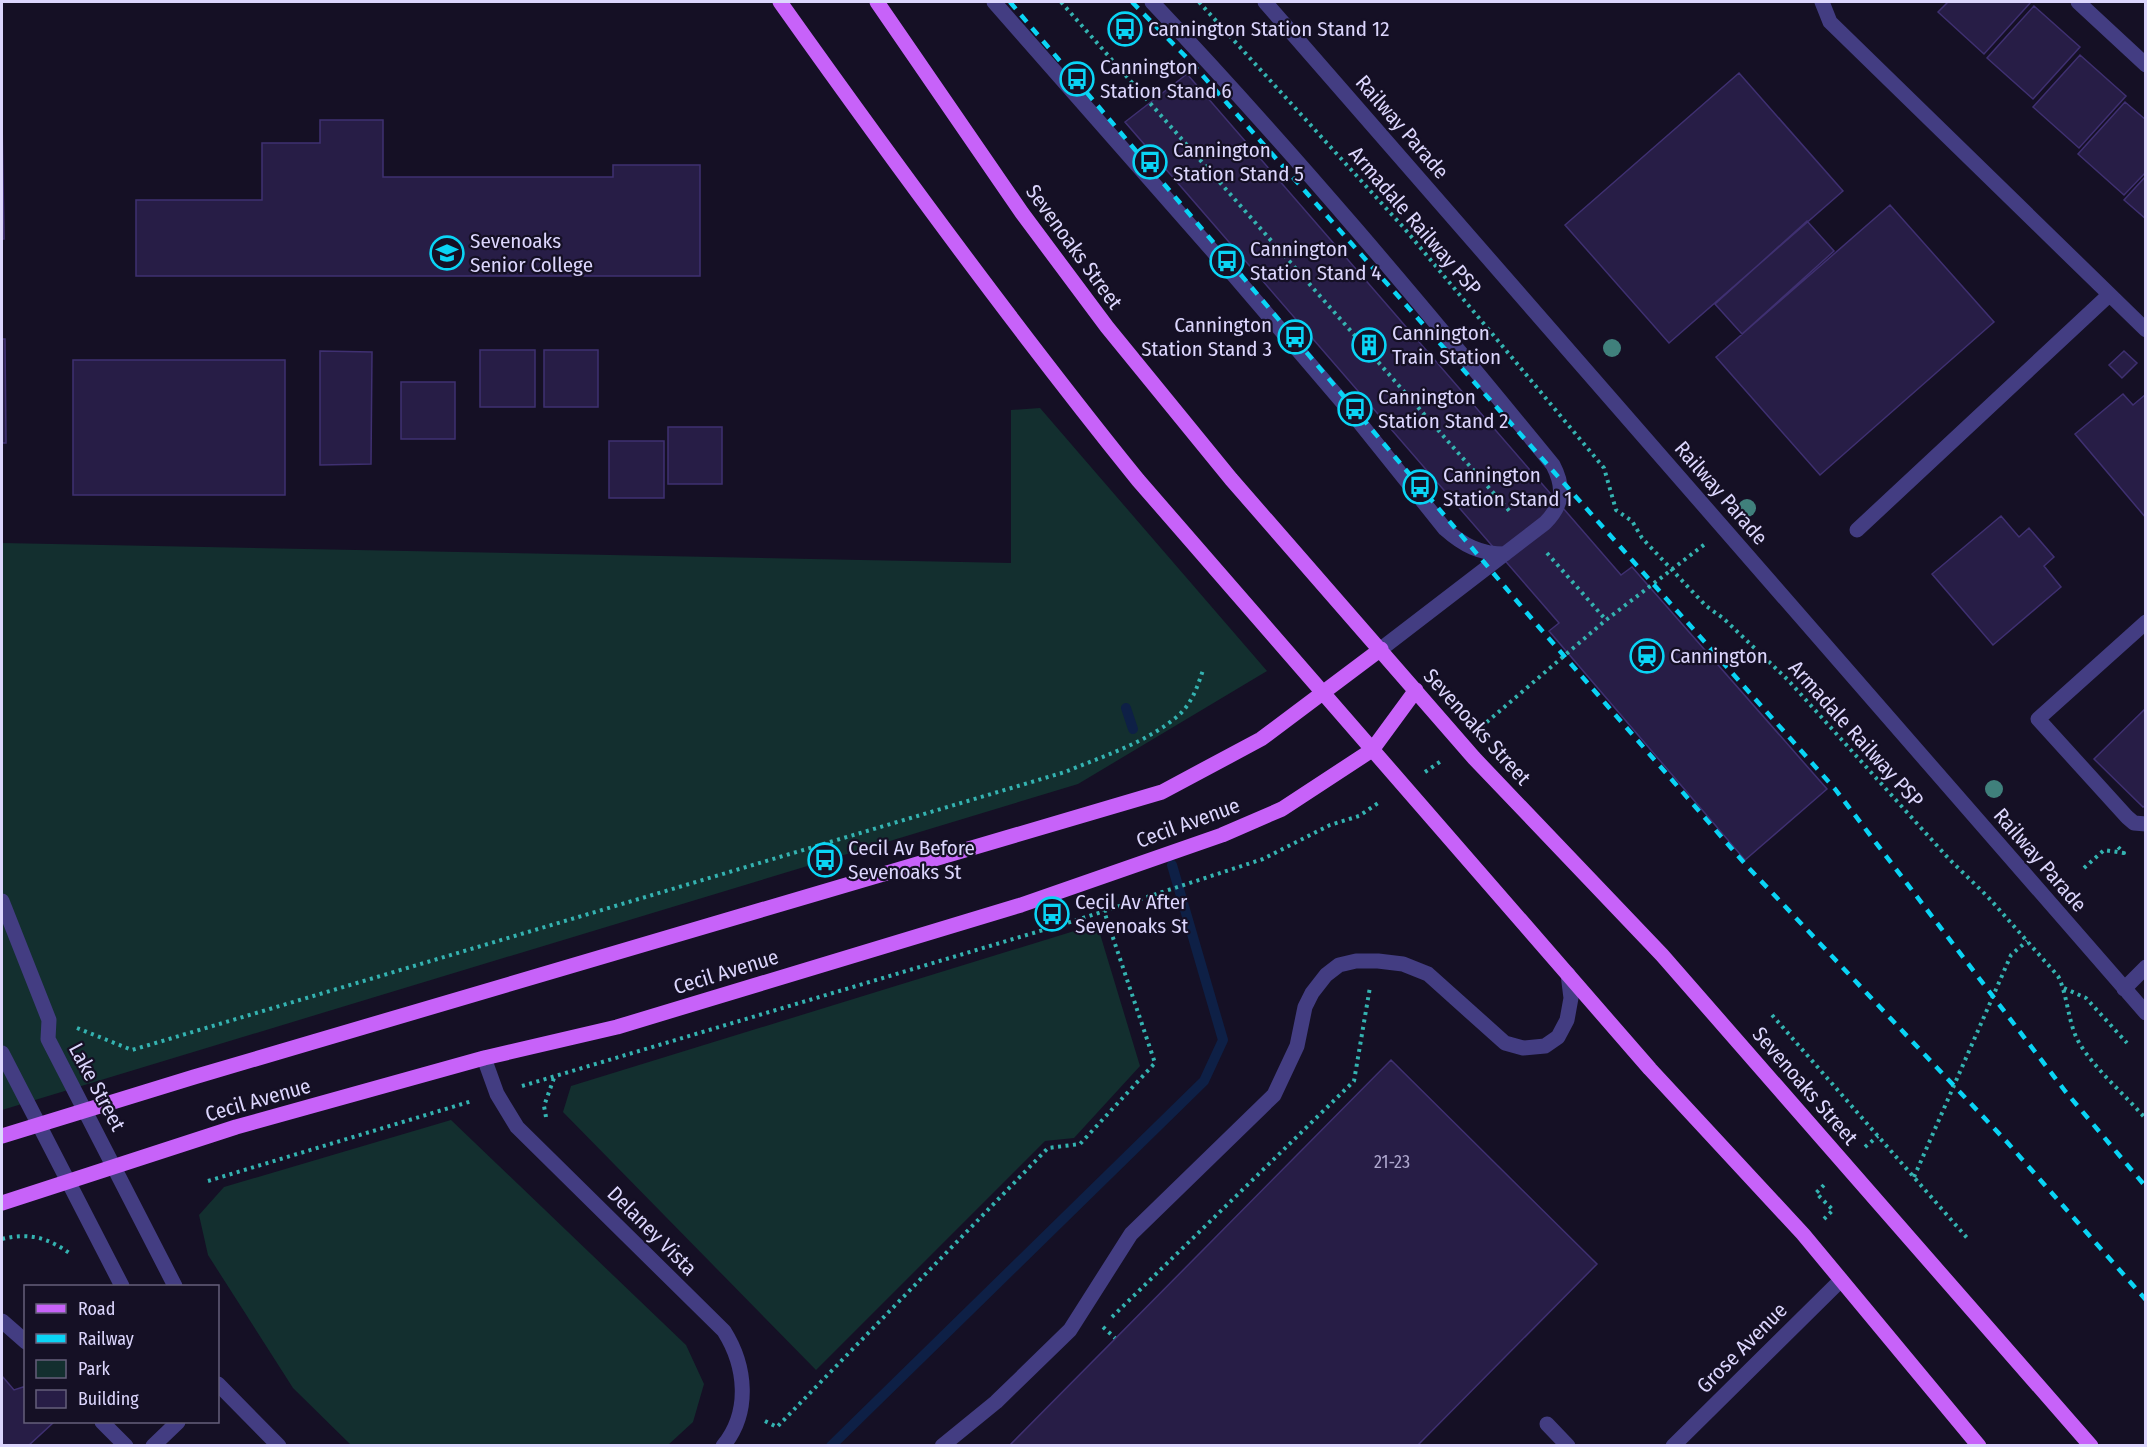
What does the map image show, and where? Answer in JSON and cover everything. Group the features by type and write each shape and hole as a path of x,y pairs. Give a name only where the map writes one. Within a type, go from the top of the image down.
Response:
{"main road":[{"path":"780,2 878,139 1063,387 1138,480 1650,1069 1803,1234 1979,1446"},
{"name":"Sevenoaks Street","path":"877,2 1022,213 1107,327 1231,479 1463,746 1662,955 2091,1446"},
{"name":"Cecil Avenue","path":"2,1136 1161,792 1261,739 1381,649"},
{"name":"Cecil Avenue","path":"2,1203 228,1130 484,1058 617,1027 999,912 1222,836 1282,809 1372,750 1416,690"}],"street":[{"path":"994,2 1356,418 1445,529 1460,542 1475,549 1489,554 1505,554"},
{"path":"1152,2 1246,102 1328,197 1553,465 1562,483 1560,502 1554,513 1505,554 1381,649"},
{"name":"Railway Parade","path":"1265,2 2145,1013"},
{"path":"1822,2 1830,22 2145,330"},
{"path":"2078,2 2145,65"},
{"path":"1857,530 2109,295"},
{"path":"2145,622 2038,719 2127,817 2134,823 2145,824"},
{"name":"Lake Street","path":"2,901 49,1020 48,1039 174,1285"},
{"path":"942,1446 996,1402 1070,1330 1131,1234 1274,1095 1297,1046 1305,1007 1312,993 1326,975 1339,965 1356,961 1378,961 1403,964 1428,974 1505,1043 1523,1048 1545,1046 1557,1036 1567,1020 1571,998 1568,974"},
{"path":"2124,988 2145,967"},
{"path":"2,1053 121,1285"},
{"name":"Delaney Vista","path":"484,1058 497,1094 516,1127 724,1331 733,1346 742,1373 742,1389 738,1421 723,1446"},
{"name":"Grose Avenue","path":"1673,1446 1841,1280"},
{"path":"2,1321 24,1340"},
{"path":"219,1385 279,1446"},
{"path":"103,1423 126,1446"},
{"path":"153,1446 177,1423"},
{"path":"1547,1424 1568,1446"}],"path":[{"path":"1061,2 1606,620"},
{"name":"Armadale Railway PSP","path":"1199,2 1404,228 1604,468 1616,510 1632,521 1642,538 1706,606 1723,618 1788,680 2058,976 2064,988 2065,1006 2081,1046 2145,1119"},
{"path":"1431,767 1463,746 1481,726 1606,620 1725,530"},
{"path":"77,1028 132,1050 1065,772 1116,751 1156,730 1182,711 1196,692 1203,670"},
{"path":"2104,850 2112,842"},
{"path":"758,1418 777,1426 1048,1148 1080,1144 1155,1063 1104,911"},
{"path":"1914,1178 2012,954 2027,941"},
{"path":"1115,1338 1103,1326 1354,1082 1371,986 1379,985"},
{"path":"2064,988 2085,998 2127,1043"},
{"path":"1772,1015 1968,1239"},
{"path":"208,1180 456,1105"},
{"path":"1864,1148 1878,1136"},
{"path":"1821,1221 1833,1210 1816,1193 1830,1179"},
{"path":"2,1239 32,1235 55,1242 72,1255"}],"green space":[{"path":"1040,408 1267,671 1078,784 2,1110 2,543 1011,563 1011,410"},
{"path":"1097,924 1140,1066 1074,1138 1045,1141 816,1370 563,1112 571,1086"},
{"path":"451,1120 686,1345 704,1384 693,1422 668,1445 351,1445 293,1388 208,1255 199,1215 224,1187"}],"building":[{"path":"1948,2 2031,2 1984,54 1938,12"},
{"path":"2034,6 2080,47 2033,99 1987,58"},
{"path":"2080,55 2126,96 2079,148 2033,107"},
{"path":"1739,73 1843,191 1669,343 1565,225"},
{"name":"Cannington Train Station","path":"1187,74 1621,575 1632,567 1827,789 1745,860 1549,631 1559,623 1125,122"},
{"path":"2125,102 2146,120 2146,172 2124,195 2078,154"},
{"path":"2,117 4,239 2,239"},
{"path":"320,120 383,120 383,177 613,177 613,165 700,165 700,276 136,276 136,200 262,200 262,143 320,143"},
{"path":"2146,176 2146,219 2124,200"},
{"path":"1890,205 1994,322 1820,475 1716,357"},
{"path":"1807,221 1834,251 1742,334 1715,304"},
{"path":"2,339 5,339 6,443 2,443"},
{"path":"480,350 535,350 535,407 480,407"},
{"path":"544,350 598,350 598,407 544,407"},
{"path":"320,351 372,352 371,464 320,465"},
{"path":"2124,351 2137,363 2122,378 2109,365"},
{"path":"73,360 285,360 285,495 73,495"},
{"path":"401,382 455,382 455,439 401,439"},
{"path":"2123,394 2133,405 2146,394 2146,518 2075,434"},
{"path":"668,427 722,427 722,484 668,484"},
{"path":"609,441 664,441 664,498 609,498"},
{"path":"2001,516 2019,537 2029,528 2054,557 2044,566 2061,587 1993,645 1932,574"},
{"path":"2146,708 2146,805 2143,807 2094,759"},
{"path":"1391,1060 1597,1264 1417,1446 1009,1446"},
{"path":"2,1376 14,1390 24,1387 24,1423 53,1423 28,1446 2,1446"}],"waterway":[{"path":"1126,708 1133,729"},
{"path":"831,1446 1204,1081 1223,1040 1172,865"}],"railway":[{"path":"1010,2 1538,626 1746,865 2007,1142 2146,1300"},
{"path":"1132,2 1187,58 1835,789 2065,1091 2146,1187"}],"place":[{"name":"Cannington Station Stand 12","path":"1125,29"},
{"name":"Cannington Station Stand 6","path":"1077,79"},
{"name":"Cannington Station Stand 5","path":"1150,162"},
{"name":"Sevenoaks Senior College","path":"447,253"},
{"name":"Cannington Station Stand 4","path":"1227,261"},
{"name":"Cannington Station Stand 3","path":"1295,337"},
{"name":"Cannington Train Station","path":"1369,345"},
{"name":"Cannington Station Stand 2","path":"1355,409"},
{"name":"Cannington Station Stand 1","path":"1420,487"},
{"name":"Cannington","path":"1647,656"},
{"name":"Cecil Av Before Sevenoaks St","path":"825,860"},
{"name":"Cecil Av After Sevenoaks St","path":"1052,914"}]}
